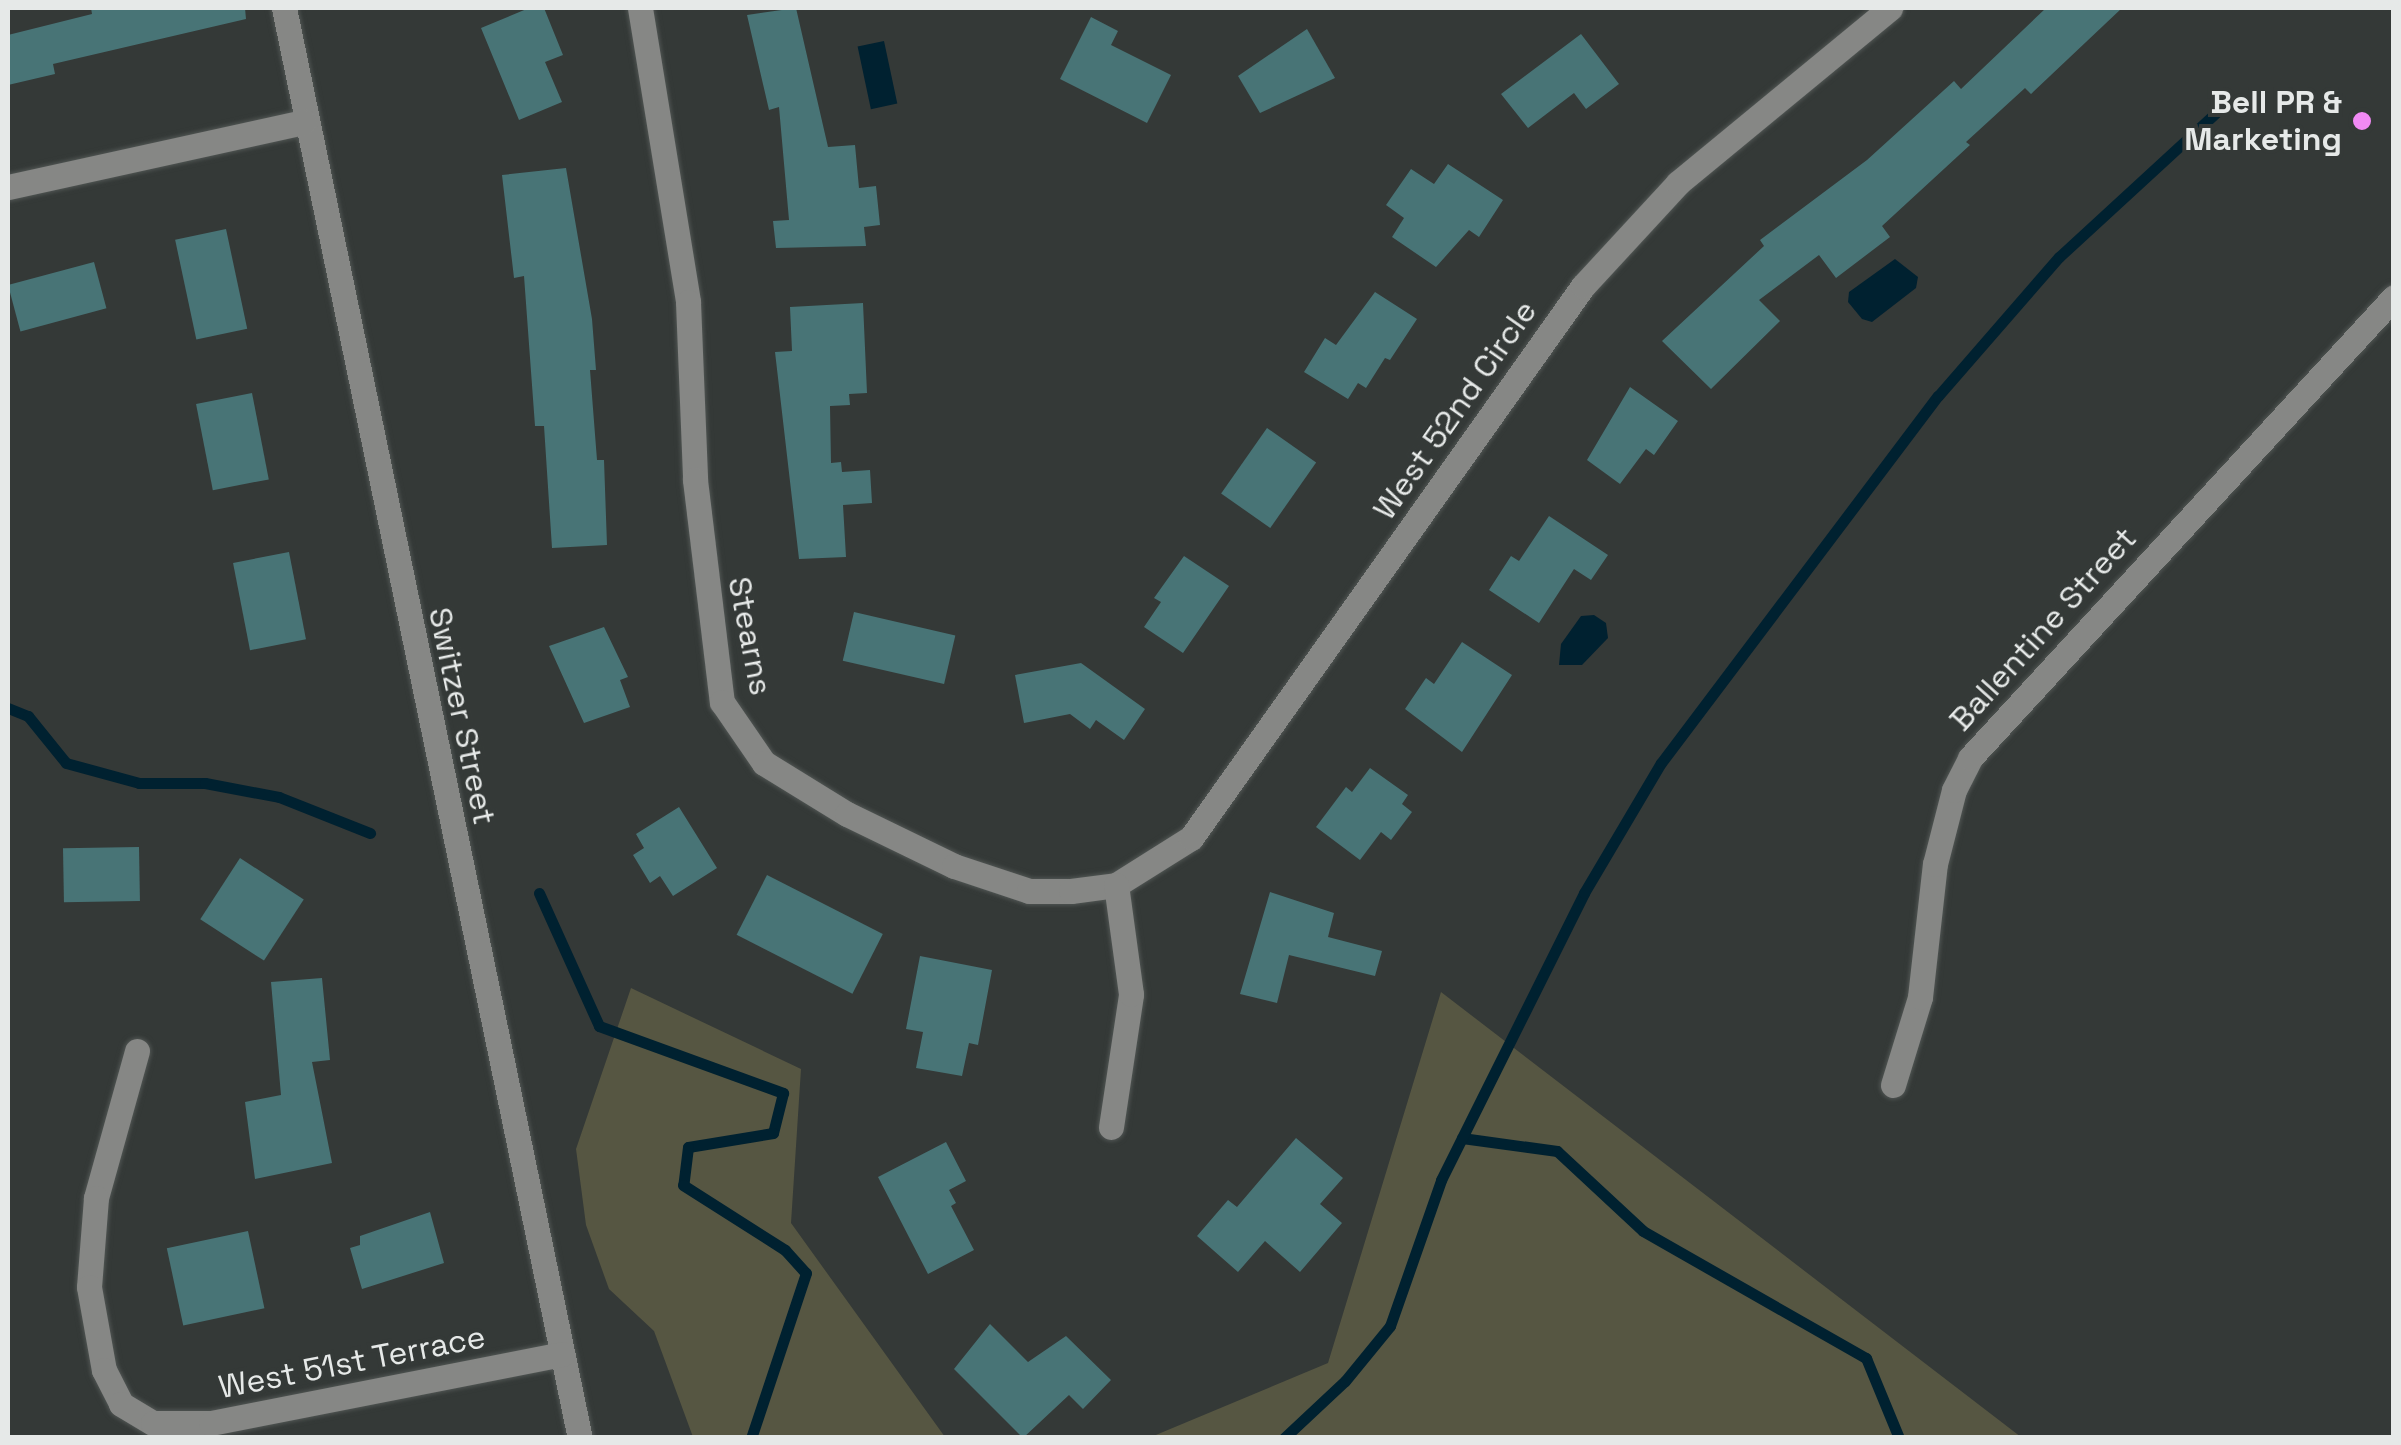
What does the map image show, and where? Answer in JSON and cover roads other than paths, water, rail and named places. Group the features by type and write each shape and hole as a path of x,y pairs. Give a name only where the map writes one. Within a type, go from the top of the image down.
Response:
{"street":[{"name":"Switzer Street","path":"284,8 304,122 580,1438"},
{"name":"Stearns","path":"640,8 688,302 695,480 722,702 764,763 847,814 954,866 1029,890 1116,885"},
{"name":"West 52nd Circle","path":"1116,885 1190,838 1218,805 1594,273 1690,172 1890,8"},
{"path":"8,187 304,122"},
{"name":"Ballentine Street","path":"1893,1084 1920,997 1935,864 1954,790 1970,758 2394,297"},
{"path":"1111,1126 1131,994 1116,885"},
{"name":"West 51st Terrace","path":"137,1051 96,1198 89,1288 104,1370 120,1404 153,1424 211,1423 562,1354"}],"water":[{"path":"884,41 897,104 871,109 858,47"},
{"path":"1895,259 1918,277 1916,288 1872,322 1862,319 1848,302 1849,292"},
{"path":"1594,615 1606,623 1608,638 1582,665 1559,665 1561,644 1581,616"}],"waterway":[{"path":"1284,1438 1345,1381 1390,1326 1441,1180 1584,893 1661,763 1938,396 2059,257 2222,107"},
{"path":"8,708 28,716 66,763 139,783 205,783 279,797 370,833"},
{"path":"539,893 599,1026 783,1093 773,1133 688,1147 683,1185 785,1250 806,1273 751,1438"},
{"path":"1462,1138 1557,1151 1643,1231 1866,1358 1899,1438"}],"place":[{"name":"Bell PR & Marketing","path":"2362,121"}]}
